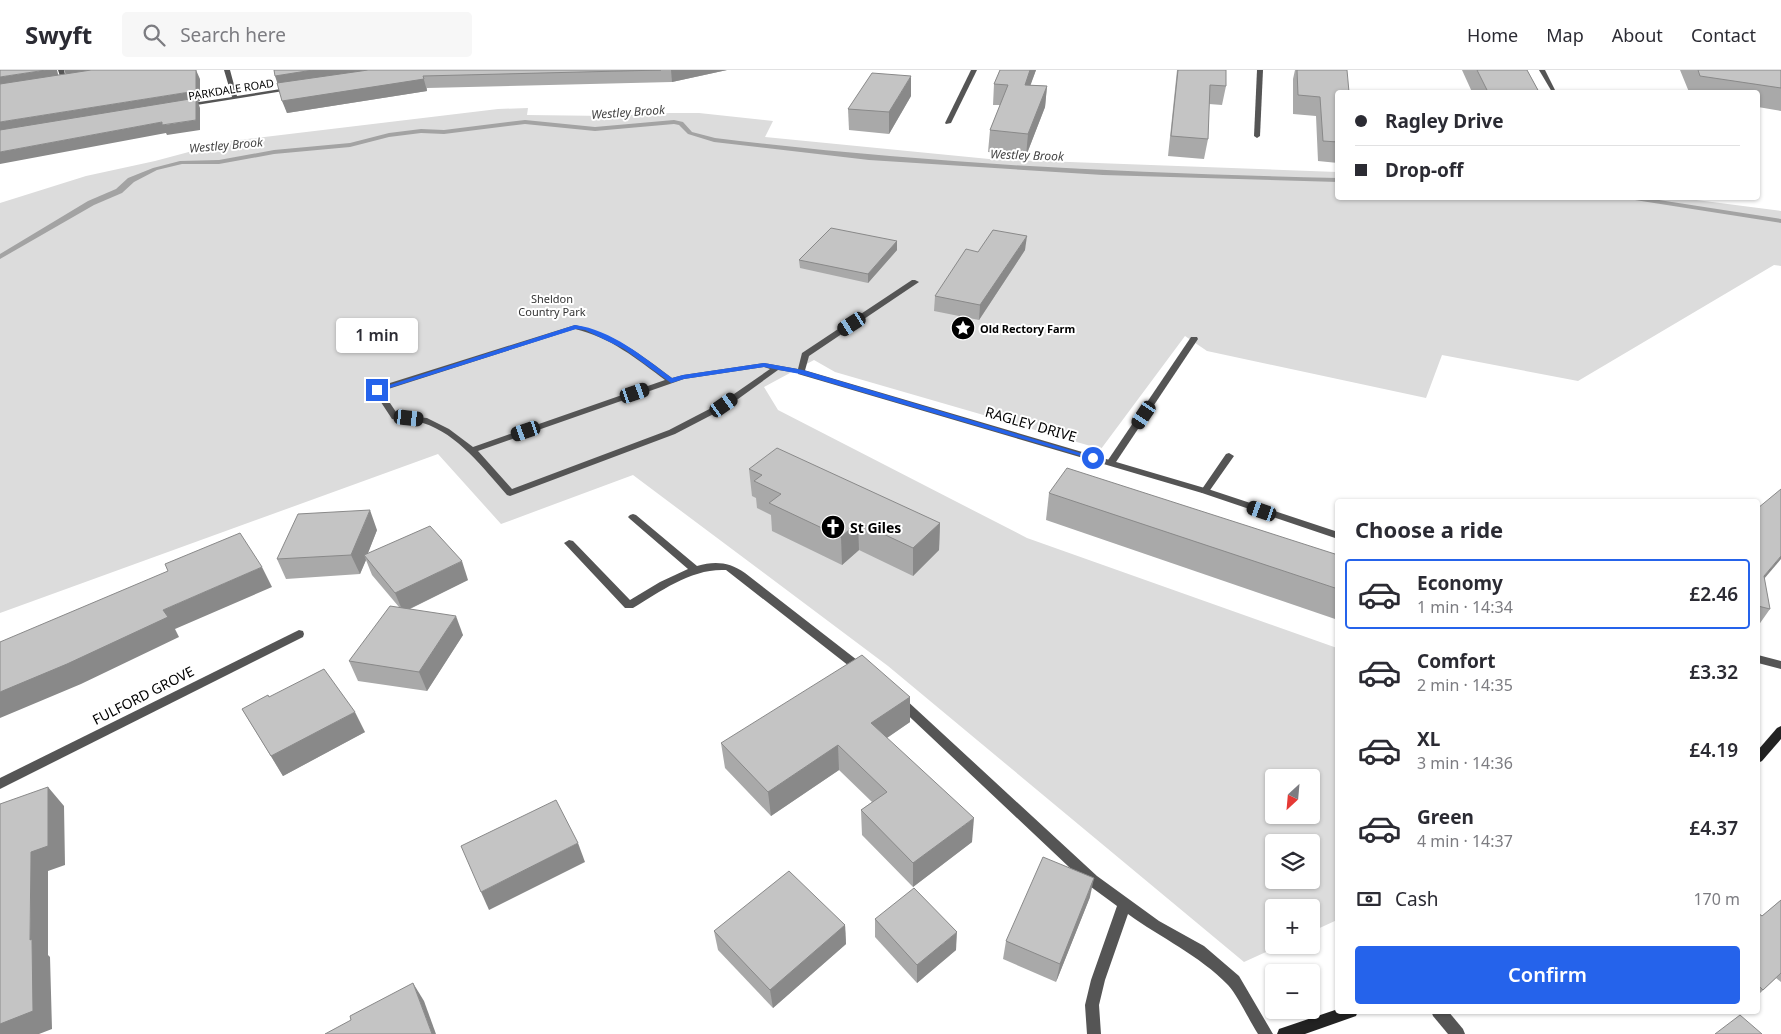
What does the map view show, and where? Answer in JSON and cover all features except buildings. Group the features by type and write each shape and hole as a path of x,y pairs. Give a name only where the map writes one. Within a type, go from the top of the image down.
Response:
{"street":[{"path":"61,70 64,81"},
{"path":"227,70 235,98"},
{"path":"948,122 974,70"},
{"path":"1257,136 1260,70"},
{"path":"1542,70 1553,90"},
{"path":"55,83 74,80"},
{"name":"PARKDALE ROAD","path":"176,108 302,88"},
{"path":"801,372 805,354 915,282"},
{"path":"671,381 626,347 586,328 575,327 377,390 395,417 424,420 446,431 472,450 510,493 672,432 724,405 778,367"},
{"path":"1111,463 1194,339"},
{"name":"RAGLEY DRIVE","path":"472,450 683,377 764,365 801,372 1111,463 1205,491 1335,535"},
{"path":"1205,491 1228,456"},
{"path":"633,516 695,570"},
{"path":"569,543 629,605 695,570 712,566 728,567 741,575 874,680"},
{"name":"FULFORD GROVE","path":"0,784 299,634"},
{"path":"1760,660 1781,665"},
{"path":"889,692 913,711 1085,874 1154,925 1199,951 1234,981 1266,1034"},
{"path":"1760,756 1781,731"},
{"path":"1094,1034 1092,1006 1098,980 1124,903"},
{"path":"1284,1034 1342,1014"},
{"path":"1441,1014 1458,1034"}],"green space":[{"name":"Sheldon Country Park","path":"528,108 527,115 609,116 699,113 773,121 765,137 989,159 1335,172 1335,200 1696,200 1781,211 1781,266 1774,265 1578,381 1442,355 1426,398 1207,351 1185,336 1101,449 835,372 814,360 764,387 778,410 1027,538 1335,647 1335,921 1320,928 1320,899 1265,899 1265,952 1244,962 888,666 633,475 501,524 438,454 0,613 0,203 86,176 155,161 230,141 498,109"}],"waterway":[{"name":"Westley Brook","path":"0,257 91,203 119,191 131,180 155,169 182,162 219,162 274,152 350,145 389,135 421,131 444,132 525,122 595,129 674,122 681,123 690,133 714,140 791,150 947,164 1103,173 1335,180"},
{"name":"Westley Brook","path":"1648,200 1781,221"}],"place":[{"name":"Old Rectory Farm","path":"963,328"},
{"name":"St Giles","path":"833,527"}],"route":[{"path":"377,390 575,327 586,328 626,347 671,381 683,377 764,365 801,372 1093,458"}]}
